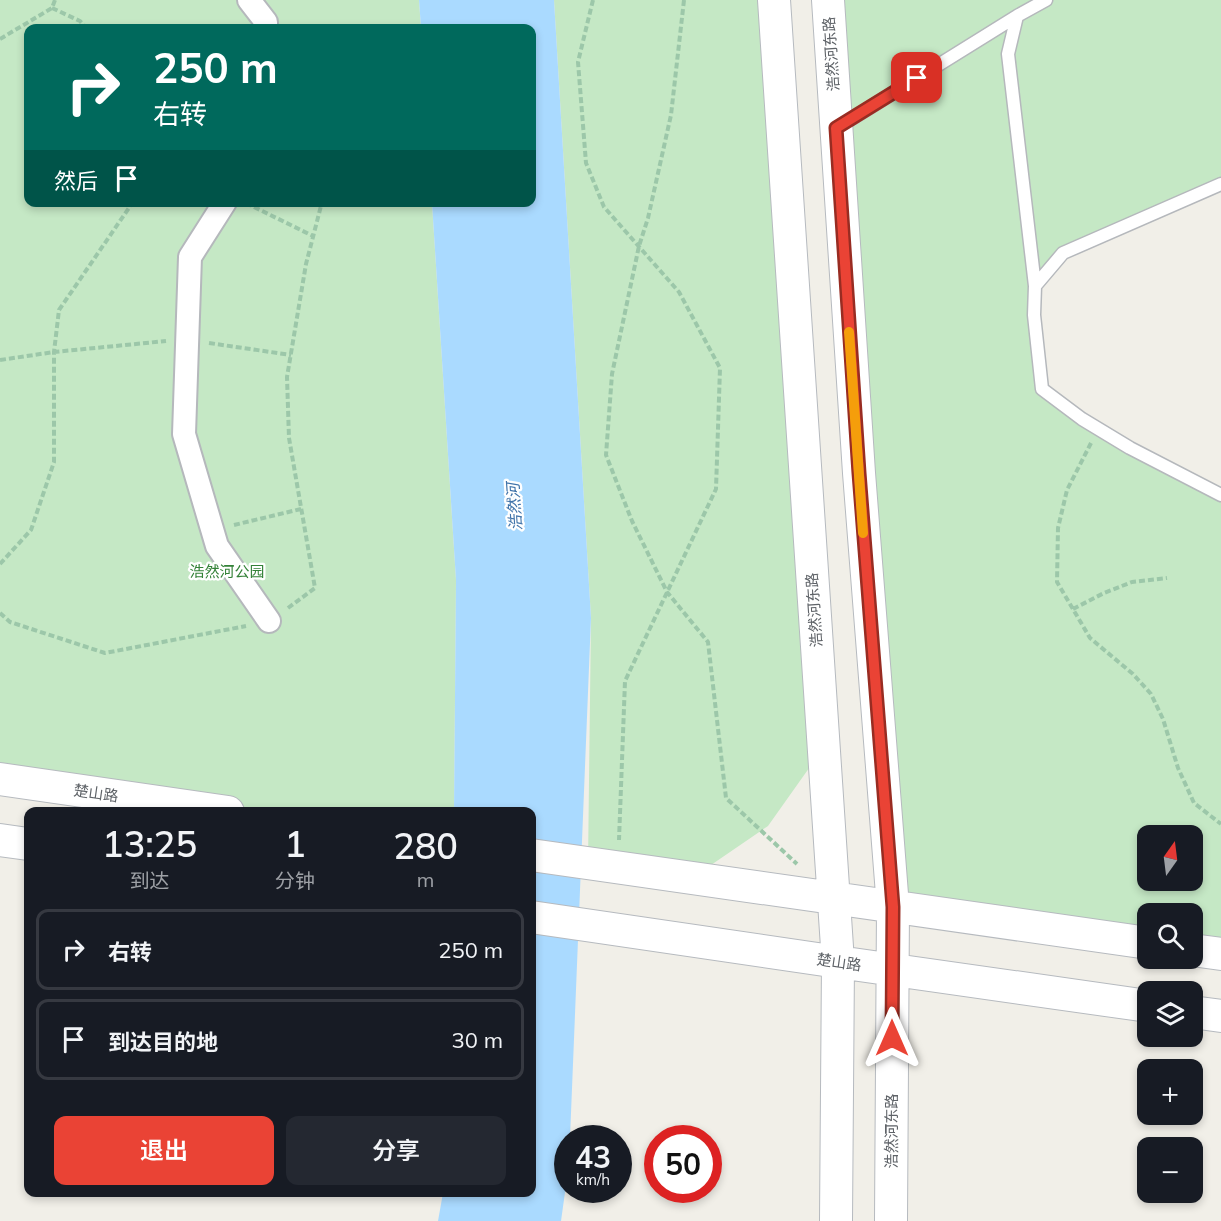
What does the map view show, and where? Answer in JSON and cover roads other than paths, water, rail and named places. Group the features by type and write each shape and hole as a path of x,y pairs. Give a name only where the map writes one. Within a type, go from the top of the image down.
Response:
{"main road":[{"name":"浩然河东路","path":"774,0 838,963 836,1221"},
{"name":"浩然河东路","path":"828,0 858,461 893,907 891,1221"},
{"name":"楚山路","path":"0,779 193,807"},
{"path":"0,840 24,843"},
{"path":"536,856 1137,941"},
{"name":"楚山路","path":"536,918 1137,1004"},
{"path":"1203,952 1221,954"},
{"path":"1203,1014 1221,1016"}],"street":[{"path":"249,0 266,24"},
{"path":"222,207 190,257 184,434 218,546 269,621"}],"lane":[{"path":"836,128 1046,0"},
{"path":"1017,16 1008,54 1035,286 1034,315 1042,389 1082,419 1130,448 1221,495"},
{"path":"1035,286 1063,253 1221,184"}],"water":[{"name":"浩然河","path":"419,0 554,0 591,618 571,1125 554,1125 554,1203 564,1203 561,1221 438,1221 442,1197 536,1197 536,807 454,807 456,580 432,207 536,207 536,24 421,24"}],"park label":[{"name":"浩然河公园","path":"227,571"}]}
